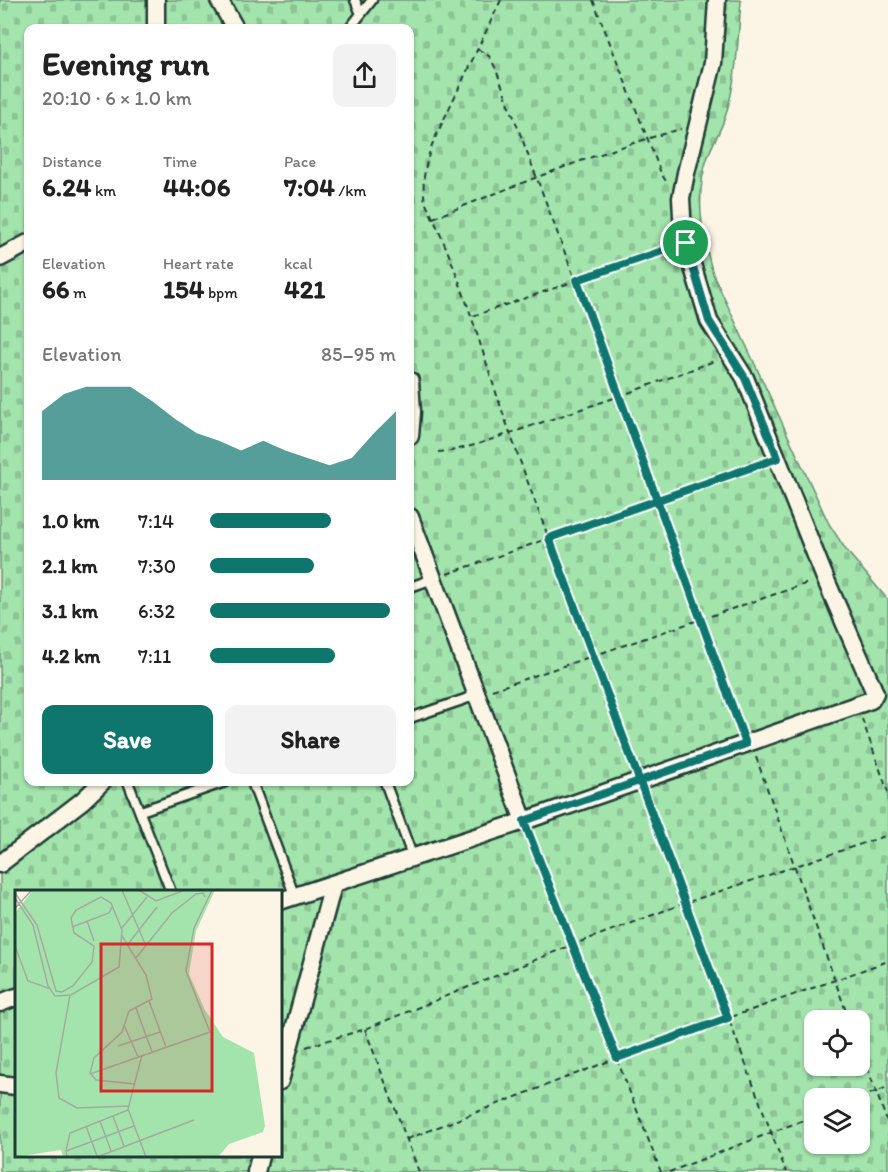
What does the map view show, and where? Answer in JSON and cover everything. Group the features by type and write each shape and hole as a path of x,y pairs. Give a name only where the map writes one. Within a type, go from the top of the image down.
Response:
{"street":[{"path":"156,0 156,24"},
{"path":"219,0 233,24"},
{"path":"288,899 524,821 858,705 871,700 875,693 825,578 745,378 709,321 686,243 681,198 713,63 717,0"},
{"path":"0,258 24,245"},
{"path":"414,527 524,821"},
{"path":"0,864 98,786"},
{"path":"282,1073 333,885"},
{"path":"0,1003 15,997"},
{"path":"0,1084 15,1086"},
{"path":"256,1172 260,1157"}],"lane":[{"path":"355,0 361,15"},
{"path":"353,24 372,0"},
{"path":"414,586 433,579"},
{"path":"414,717 477,695"},
{"path":"130,786 171,890"},
{"path":"141,811 213,786"},
{"path":"253,786 288,899"},
{"path":"386,786 413,858"}],"path":[{"path":"501,0 426,160 423,175 425,202 472,316 479,344 510,434 786,1172"},
{"path":"593,0 661,173 681,198"},
{"path":"478,49 489,56 495,67 538,176 749,743 845,1010"},
{"path":"433,218 538,176 647,138 698,124"},
{"path":"472,316 686,243"},
{"path":"438,452 451,452 510,434 731,354"},
{"path":"433,579 778,458"},
{"path":"477,695 825,578"},
{"path":"858,705 888,792"},
{"path":"524,821 661,1172"},
{"path":"288,1051 365,1029 572,945 685,903 888,835"},
{"path":"407,1138 617,1058 888,961"},
{"path":"365,1029 419,1172"},
{"path":"870,1076 888,1124"},
{"path":"870,1094 888,1087"},
{"path":"669,1172 804,1120"}],"green space":[{"path":"0,0 741,0 730,100 708,156 701,186 701,215 709,259 713,274 829,524 846,550 888,600 888,1172 0,1172"}],"route":[{"path":"686,243 577,280 658,500 746,744 640,781 524,821 617,1058 728,1018 685,903 640,781 594,655 549,538 658,500 778,458 745,378 709,321 686,243"}]}
